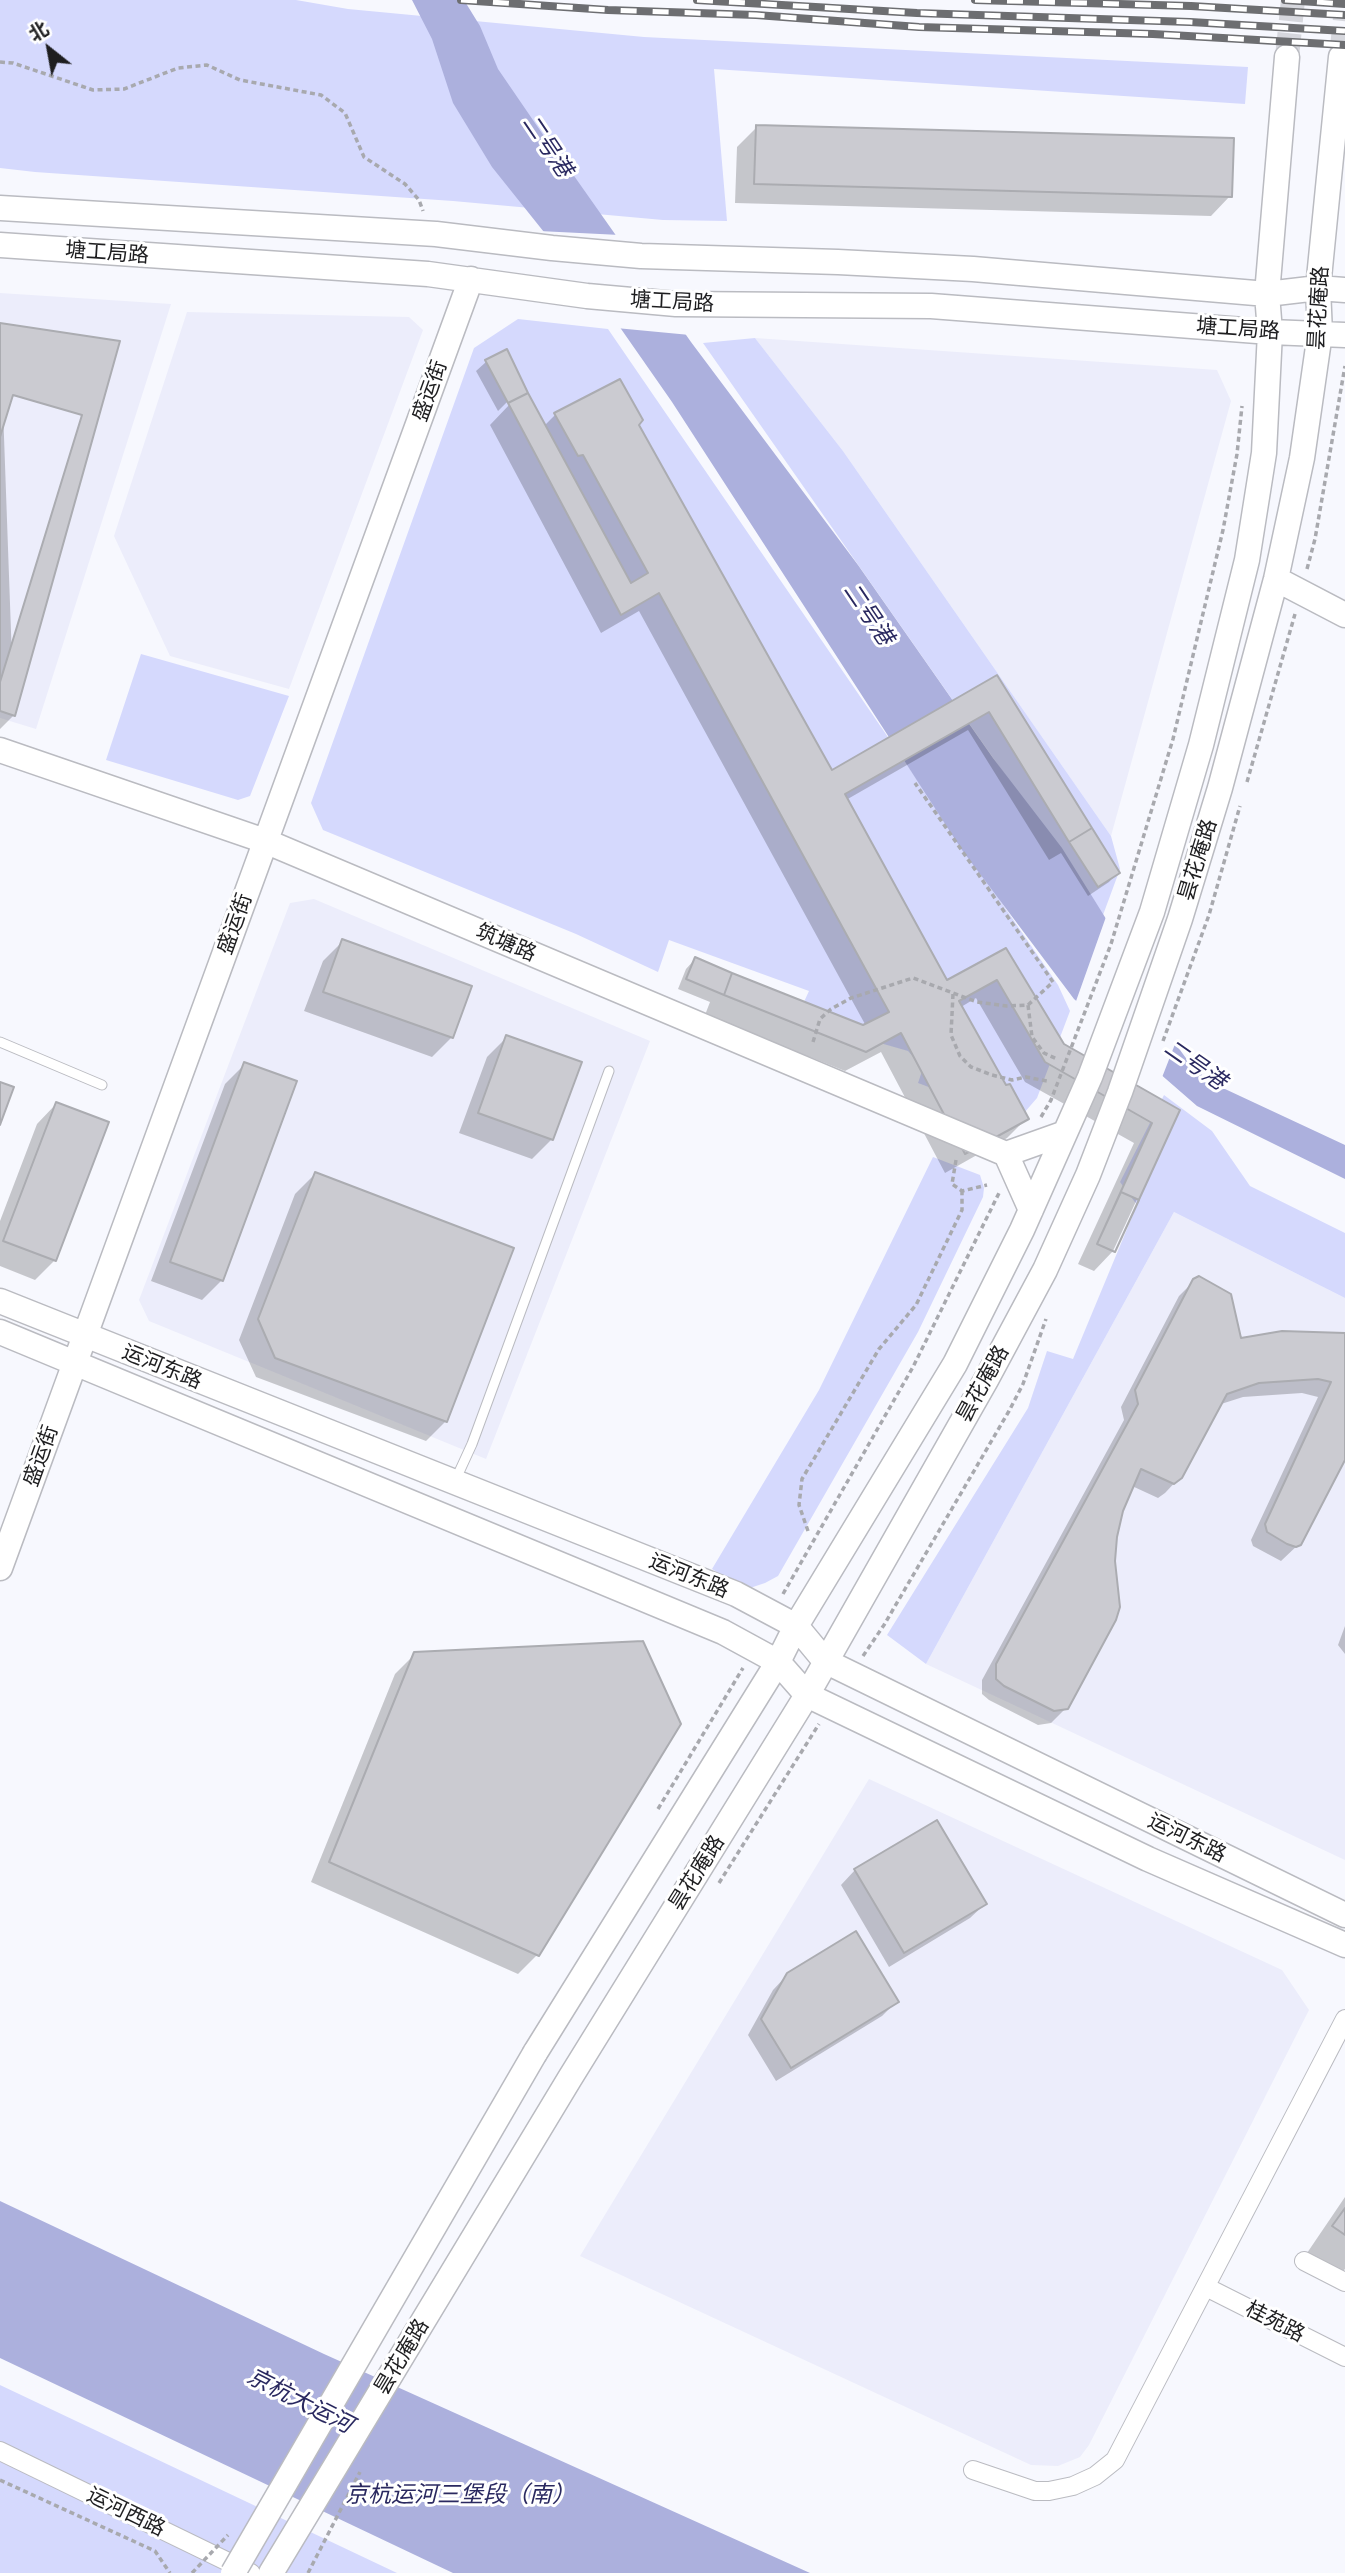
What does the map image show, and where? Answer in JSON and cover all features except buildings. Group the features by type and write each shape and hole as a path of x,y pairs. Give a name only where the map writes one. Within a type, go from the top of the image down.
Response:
{"main road":[{"name":"昙花庵路","path":"233,2573 535,2053 778,1662 796,1626 955,1364 1031,1210 1090,1077 1152,912 1201,746 1247,560 1264,453 1270,332 1267,294 1287,57"},
{"name":"昙花庵路","path":"271,2573 570,2078 807,1695 986,1380 1045,1270 1088,1175 1121,1093 1180,919 1220,788 1276,579 1301,458 1320,333 1318,288 1342,57"},
{"name":"塘工局路","path":"0,208 429,233 642,256 838,262 973,270 1267,294 1318,288 1345,290"},
{"name":"塘工局路","path":"0,245 428,274 587,296 676,304 930,306 1270,332 1345,335"},
{"name":"盛运街","path":"0,1568 471,279"},
{"path":"1276,579 1345,615"},
{"name":"筑塘路","path":"0,750 265,841 1014,1156"},
{"path":"1031,1210 1014,1156 1065,1133"},
{"name":"运河东路","path":"0,1301 736,1594 796,1626 825,1661 1345,1915"},
{"name":"运河东路","path":"0,1332 723,1632 778,1662 807,1695 1148,1860 1345,1945"}],"street":[{"path":"973,2470 1035,2491 1049,2491 1073,2486 1095,2476 1115,2460 1345,2019"},
{"path":"1304,2261 1345,2282"},
{"name":"桂苑路","path":"1206,2287 1345,2357"},
{"name":"运河西路","path":"0,2451 251,2573"}],"lane":[{"path":"0,1042 102,1085"},
{"path":"454,1482 472,1444 609,1071"}],"path":[{"path":"0,62 13,63 93,90 124,89 178,68 207,65 240,80 321,95 345,113 364,157 405,184 419,200 424,213"},
{"path":"774,1614 787,1585 913,1367 1014,1156 1051,1100 1111,944 1173,739 1223,530 1237,454 1243,399"},
{"path":"813,1042 821,1020 831,1009 873,990 914,978 976,1002 1007,1006 1028,1005 1052,982 915,783"},
{"path":"953,993 951,1035 960,1056 971,1067 1012,1080 1026,1077 1047,1081"},
{"path":"1028,1005 1032,1037 1044,1053 1057,1059"},
{"path":"956,1160 952,1184 962,1191 987,1185"},
{"path":"807,1531 799,1504 802,1479 879,1349 916,1305 962,1210 962,1191"},
{"path":"655,1814 755,1649"},
{"path":"0,2480 155,2551 170,2573"}],"shaded area":[{"path":"0,0 296,0 348,9 644,37 1248,67 1245,104 714,69 727,221 663,220 453,201 0,168"},
{"path":"0,293 171,304 36,729 0,718"},
{"path":"187,312 409,317 423,330 289,689 170,656 114,536"},
{"path":"518,319 608,329 1058,985 1070,1011 1037,1098 1024,1113 1008,1117 918,1083 923,1068 908,1051 796,1019 809,991 669,940 658,972 576,934 323,830 311,803 474,348"},
{"path":"755,338 1217,370 1231,401 1111,836 843,451"},
{"path":"755,338 843,451 1111,836 1120,869 1103,915 703,343"},
{"path":"141,654 289,696 250,796 238,800 106,760"},
{"path":"314,899 650,1041 486,1459 149,1321 139,1300 290,903"},
{"path":"1164,1095 1212,1131 1250,1186 1345,1233 1345,1298 1174,1212 926,1664 887,1635 1028,1408 1047,1351 1073,1359 1137,1205 1120,1182"},
{"path":"933,1157 980,1175 984,1188 983,1197 918,1332 778,1576 750,1588 739,1586 712,1569 819,1390"},
{"path":"1174,1212 1345,1298 1345,1860 926,1664"},
{"path":"869,1779 1282,1970 1309,2010 1089,2445 1080,2457 1058,2466 1031,2465 580,2256"},
{"path":"0,2385 397,2573 0,2573"}],"water":[{"name":"二号港","path":"412,0 464,0 480,26 498,69 548,142 691,342 858,565 993,758 1062,848 1191,1065 1210,1082 1345,1145 1345,1179 1197,1106 1074,999 962,850 672,402 619,326 492,167 453,103 432,39"},
{"name":"京杭运河三堡段（南）","path":"0,2201 324,2354 810,2573 453,2573 0,2358"}],"pier":[{"path":"539,231 620,235 690,335 616,328"},
{"path":"1107,914 1177,1039 1161,1080 1075,1004"}],"tunnel":[{"path":"1287,57 1293,0"},
{"path":"1341,57 1345,18"}],"railway":[{"path":"461,0 608,10 756,15 919,27 1153,34 1345,45"},
{"path":"697,0 917,13 1190,22 1345,31"},
{"path":"975,0 1191,6 1345,15"},
{"path":"1285,0 1345,4"}],"water label":[{"name":"京杭大运河","path":"300,2401"}]}
